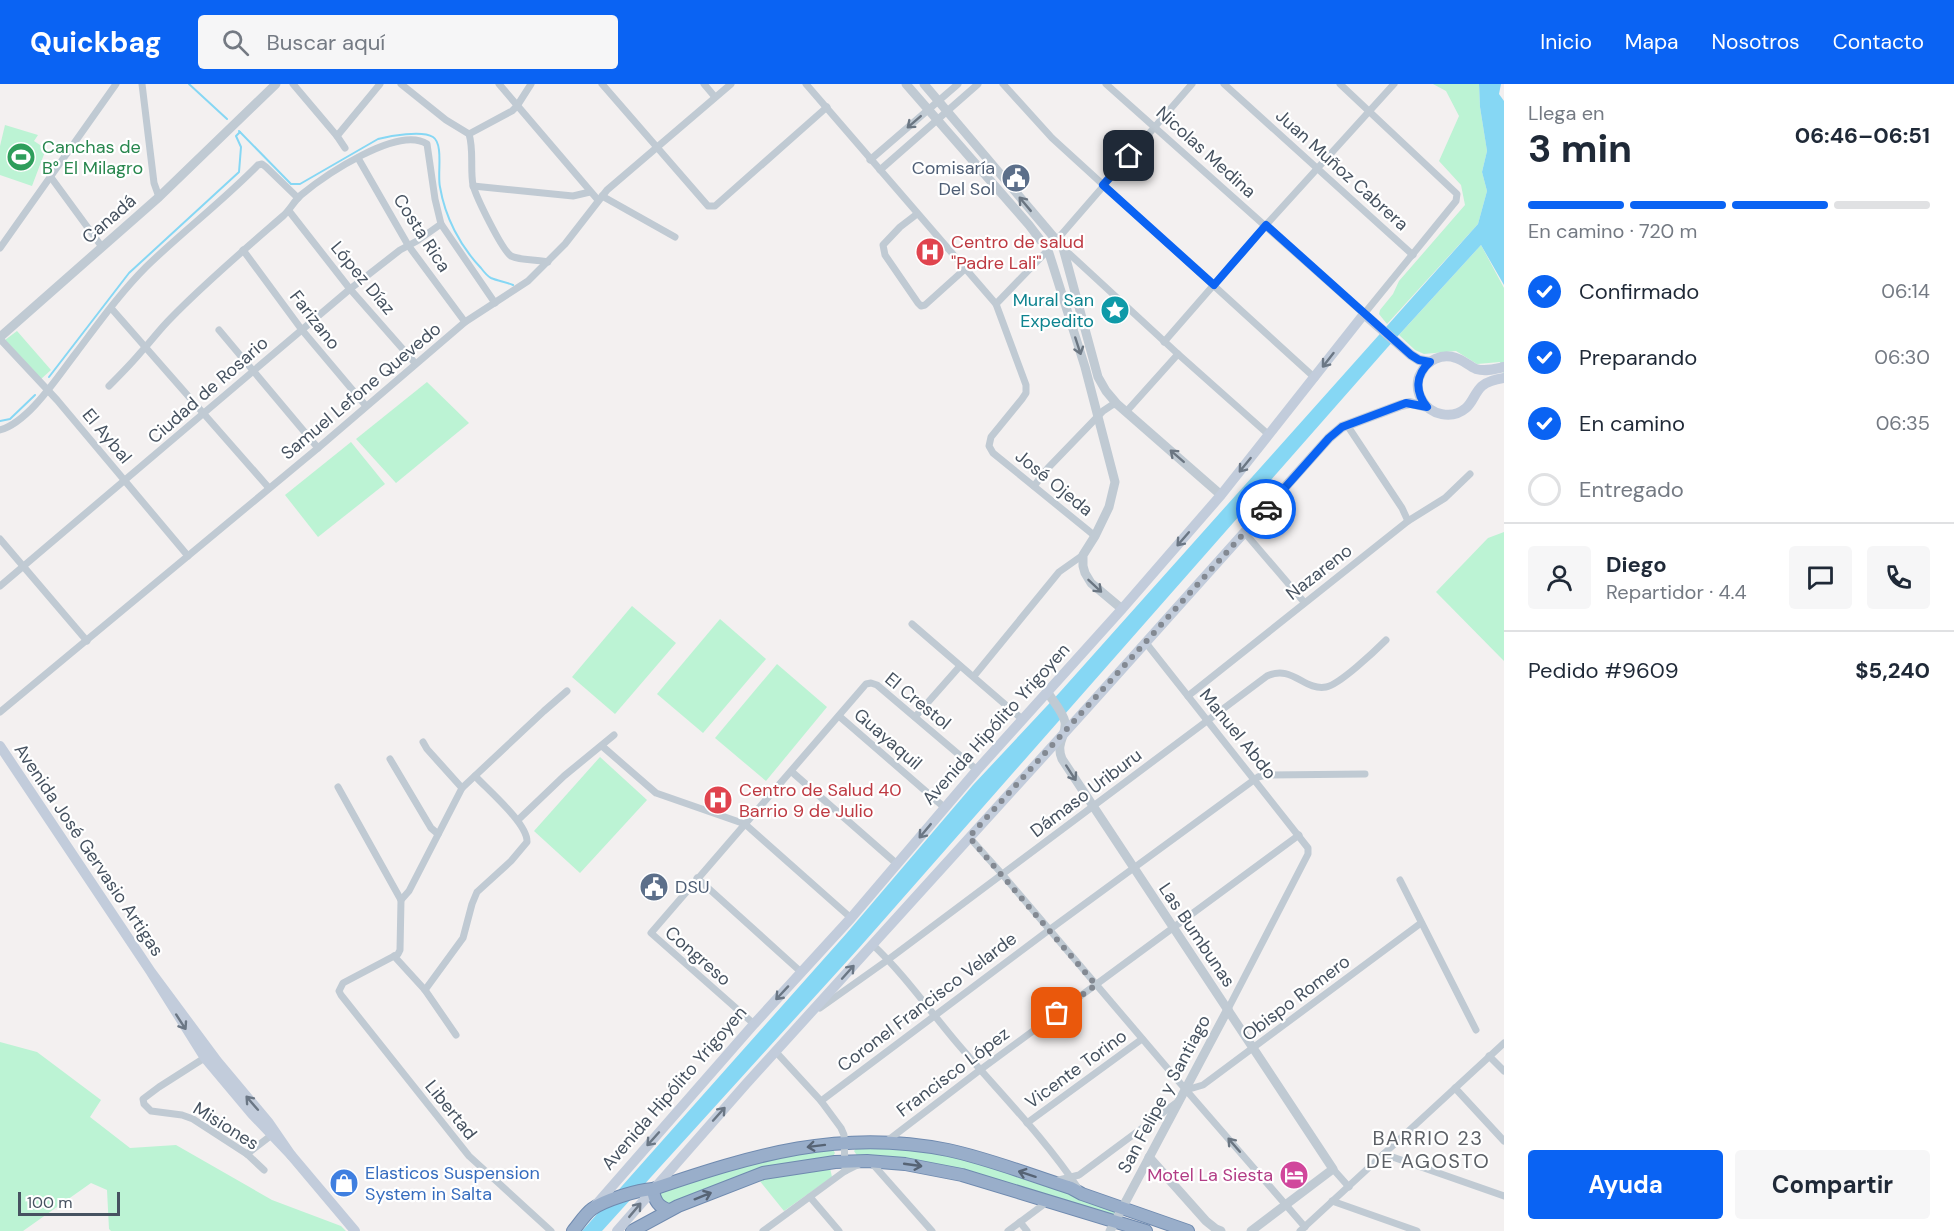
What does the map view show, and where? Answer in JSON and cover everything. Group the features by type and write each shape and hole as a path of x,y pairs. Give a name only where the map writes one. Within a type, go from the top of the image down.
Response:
{"highway":[{"path":"592,1209 604,1203 757,1156 844,1142 887,1142 950,1151 1052,1182 1188,1231"},
{"path":"632,1231 669,1210 763,1173 810,1165 845,1166 869,1161 921,1166 962,1174 1047,1202 1113,1228 1146,1231"},
{"path":"648,1190 661,1207 669,1210"},
{"name":"Avenida Hipólito Yrigoyen","path":"573,1231 592,1209"}],"main road":[{"path":"1365,314 1407,352 1419,360 1430,362"},
{"name":"Avenida Hipólito Yrigoyen","path":"592,1209 754,1024 851,918 977,770 1023,720 1050,696 1221,495 1365,314"},
{"path":"1407,352 1418,370 1418,390 1427,407"},
{"path":"1419,377 1430,362 1436,358 1449,356 1497,376"},
{"path":"1468,365 1475,378 1475,394"},
{"path":"617,1231 648,1190 873,945 1329,438 1347,425 1406,403 1427,407 1443,415 1459,412 1472,401 1482,386 1497,376 1504,367"},
{"name":"Avenida José Gervasio Artigas","path":"0,746 228,1087 273,1133 355,1231"}],"street":[{"path":"0,248 116,84"},
{"path":"142,84 154,183 159,197"},
{"name":"Canadá","path":"0,338 159,197 276,84"},
{"path":"293,84 345,148"},
{"path":"337,136 381,84"},
{"path":"401,84 446,120 469,134"},
{"path":"499,84 590,192 675,237"},
{"path":"469,134 518,106 531,84"},
{"path":"602,84 708,206 715,206 826,108"},
{"path":"704,84 715,97"},
{"name":"Samuel Lefone Quevedo","path":"0,712 465,322 528,281 565,244 600,198 731,84"},
{"path":"806,84 996,304 1048,250 1192,84"},
{"path":"906,84 1029,225 1048,250 1085,367 1115,482 1109,507 1083,555 1059,572 974,676"},
{"path":"924,84 1063,248 1269,435"},
{"path":"870,160 958,84"},
{"path":"880,170 978,84"},
{"path":"1003,84 1041,127 1315,378"},
{"name":"Nicolas Medina","path":"1106,84 1365,314"},
{"name":"Juan Muñoz Cabrera","path":"1224,84 1413,255"},
{"path":"1340,84 1457,194 1456,201 1365,314"},
{"path":"1164,342 1394,84"},
{"path":"469,134 473,186 507,253 519,259 548,262"},
{"path":"109,386 172,316 289,211 298,198 348,162 392,143 414,141 427,144 441,224 495,303"},
{"name":"Costa Rica","path":"358,159 408,245 465,322"},
{"path":"0,430 17,421 48,390 111,308 146,268 258,165 262,164 266,167 298,198"},
{"path":"50,176 102,247"},
{"path":"473,186 573,196 590,192"},
{"name":"López Díaz","path":"289,211 350,288 415,363"},
{"path":"917,214 900,227 883,246 885,255 918,303 921,306 925,305 965,269"},
{"name":"Ciudad de Rosario","path":"0,586 350,288 408,245 441,224"},
{"path":"1063,248 1101,384 1117,404 1221,495"},
{"name":"Farizano","path":"243,250 302,330 366,406"},
{"name":"José Ojeda","path":"996,304 1026,384 1026,393 991,437 989,446 993,453 1095,536"},
{"path":"111,308 269,488"},
{"path":"219,330 318,447"},
{"name":"El Aybal","path":"0,338 48,390 188,556"},
{"path":"1126,412 1178,354"},
{"path":"1034,486 1048,468 1098,416 1108,407 1117,404"},
{"path":"1347,425 1402,508 1408,521"},
{"name":"Nazareno","path":"1188,696 1408,521 1445,498 1470,474"},
{"path":"1245,533 1304,602"},
{"path":"0,538 87,641"},
{"path":"1083,555 1083,566 1088,578 1122,609"},
{"path":"912,624 1023,720"},
{"name":"Dámaso Uriburu","path":"809,1015 888,959 1260,681 1273,673 1282,672 1317,687 1330,686 1370,656 1386,640"},
{"name":"Manuel Abdo","path":"1146,643 1306,844"},
{"path":"915,717 960,666"},
{"name":"El Crestol","path":"839,716 866,684 878,685 977,770"},
{"path":"401,900 409,891 462,788 567,691"},
{"path":"1050,696 1064,719 1073,720 1080,716"},
{"path":"801,972 698,878 839,716"},
{"name":"Guayaquil","path":"839,716 945,808"},
{"name":"Las Bumbunas","path":"1064,719 1064,729 1059,746 1062,759 1333,1169 1349,1187"},
{"path":"518,820 564,776 614,735"},
{"path":"423,742 462,788"},
{"path":"602,746 656,793 745,824 851,918"},
{"path":"390,759 431,828 438,834"},
{"path":"792,772 897,864"},
{"path":"1255,779 1266,775 1365,774"},
{"path":"425,990 463,938 477,892 511,861 527,842 526,832 518,820 475,776"},
{"name":"Coronel Francisco Velarde","path":"821,1101 1255,779"},
{"path":"338,787 401,900 400,950 394,956 425,990 456,1035"},
{"name":"Francisco López","path":"887,1142 980,1070 1299,835"},
{"path":"969,837 1287,1205 1303,1229 1504,1043"},
{"name":"San Felipe y Santiago","path":"1113,1228 1308,854 1306,844"},
{"name":"Congreso","path":"698,878 651,933 754,1024"},
{"path":"1400,880 1476,1030"},
{"name":"Obispo Romero","path":"1186,1090 1203,1085 1421,923"},
{"path":"873,945 888,959 1027,1123 1082,1194"},
{"name":"Libertad","path":"394,956 343,983 339,991 341,995 468,1156 551,1231"},
{"name":"Vicente Torino","path":"1027,1123 1142,1039"},
{"path":"763,1231 810,1197 845,1166 841,1128 821,1101 776,1052"},
{"name":"Misiones","path":"208,1055 145,1097 144,1104 148,1110 187,1116 247,1154 264,1170"},
{"path":"1489,1056 1504,1071"},
{"path":"1455,1088 1504,1141"},
{"path":"1052,1182 1071,1178 1084,1172 1180,1100"},
{"path":"247,1154 273,1133"},
{"path":"1384,1154 1504,1196"},
{"path":"1149,1157 1206,1221 1221,1231"},
{"path":"869,1161 932,1231"},
{"path":"1251,1231 1333,1169"},
{"path":"810,1197 839,1231"},
{"path":"1332,1201 1417,1231"},
{"path":"1008,1231 1047,1202"},
{"path":"1020,1222 1027,1231"}],"green space":[{"path":"1433,84 1479,84 1487,151 1482,172 1487,191 1478,224 1387,324 1379,314 1380,310 1393,294 1399,281 1465,205 1461,185 1439,161 1459,116 1446,91"},
{"name":"Canchas de B° El Milagro","path":"5,125 38,135 34,141 46,149 32,186 0,175 0,146"},
{"path":"1481,245 1504,288 1504,375 1500,362 1477,364 1456,351 1424,354 1415,350 1399,335"},
{"path":"17,331 51,370 41,379 5,340"},
{"path":"427,382 469,423 396,483 356,439"},
{"path":"351,442 385,484 318,537 285,495"},
{"path":"1504,532 1504,661 1436,592 1488,538"},
{"path":"632,606 676,643 615,714 572,677"},
{"path":"720,619 766,659 703,733 657,694"},
{"path":"777,664 827,707 766,781 715,738"},
{"path":"600,757 647,800 580,873 534,831"},
{"path":"0,1042 37,1052 101,1100 90,1117 130,1148 176,1145 272,1200 341,1226 346,1231 111,1231 107,1190 91,1183 23,1231 0,1231"},
{"path":"858,1146 889,1146 954,1156 1114,1207 1116,1217 967,1171 858,1157 854,1151"},
{"path":"832,1148 835,1153 832,1158 778,1165 668,1204 656,1193 781,1154"},
{"path":"830,1168 832,1177 784,1211 759,1180 775,1175"}],"water":[{"path":"1479,84 1501,84 1499,94 1504,101 1504,285 1481,245 1387,348 859,948 602,1231 582,1231 846,934 973,785 1060,692 1478,224 1487,191 1482,172 1487,151"}],"waterway":[{"path":"189,84 227,119"},
{"path":"239,131 291,184 300,184 378,139 414,134 433,137 438,146 442,198 454,230 466,250 487,275 513,285"},
{"path":"49,377 129,273 239,172 241,147 236,136 240,132"},
{"path":"0,421 10,419 35,395"}],"way so far":[{"path":"1057,1013 1096,985 969,837 1266,509"}],"place":[{"name":"Canchas de B° El Milagro","path":"21,157"},
{"name":"Comisaría Del Sol","path":"1016,178"},
{"name":"Centro de salud \"Padre Lali\"","path":"930,252"},
{"name":"Mural San Expedito","path":"1115,310"},
{"name":"Centro de Salud 40 Barrio 9 de Julio","path":"718,800"},
{"name":"DSU","path":"654,887"},
{"name":"Motel La Siesta","path":"1294,1175"},
{"name":"Elasticos Suspension System in Salta","path":"344,1183"}],"district":[{"name":"BARRIO 23 DE AGOSTO","path":"1428,1150"}],"route":[{"path":"1129,156 1103,185 1214,285 1266,225 1411,355 1419,360 1430,362 1421,371 1418,384 1420,396 1427,407 1406,403 1342,427 1329,438 1266,509"}]}
